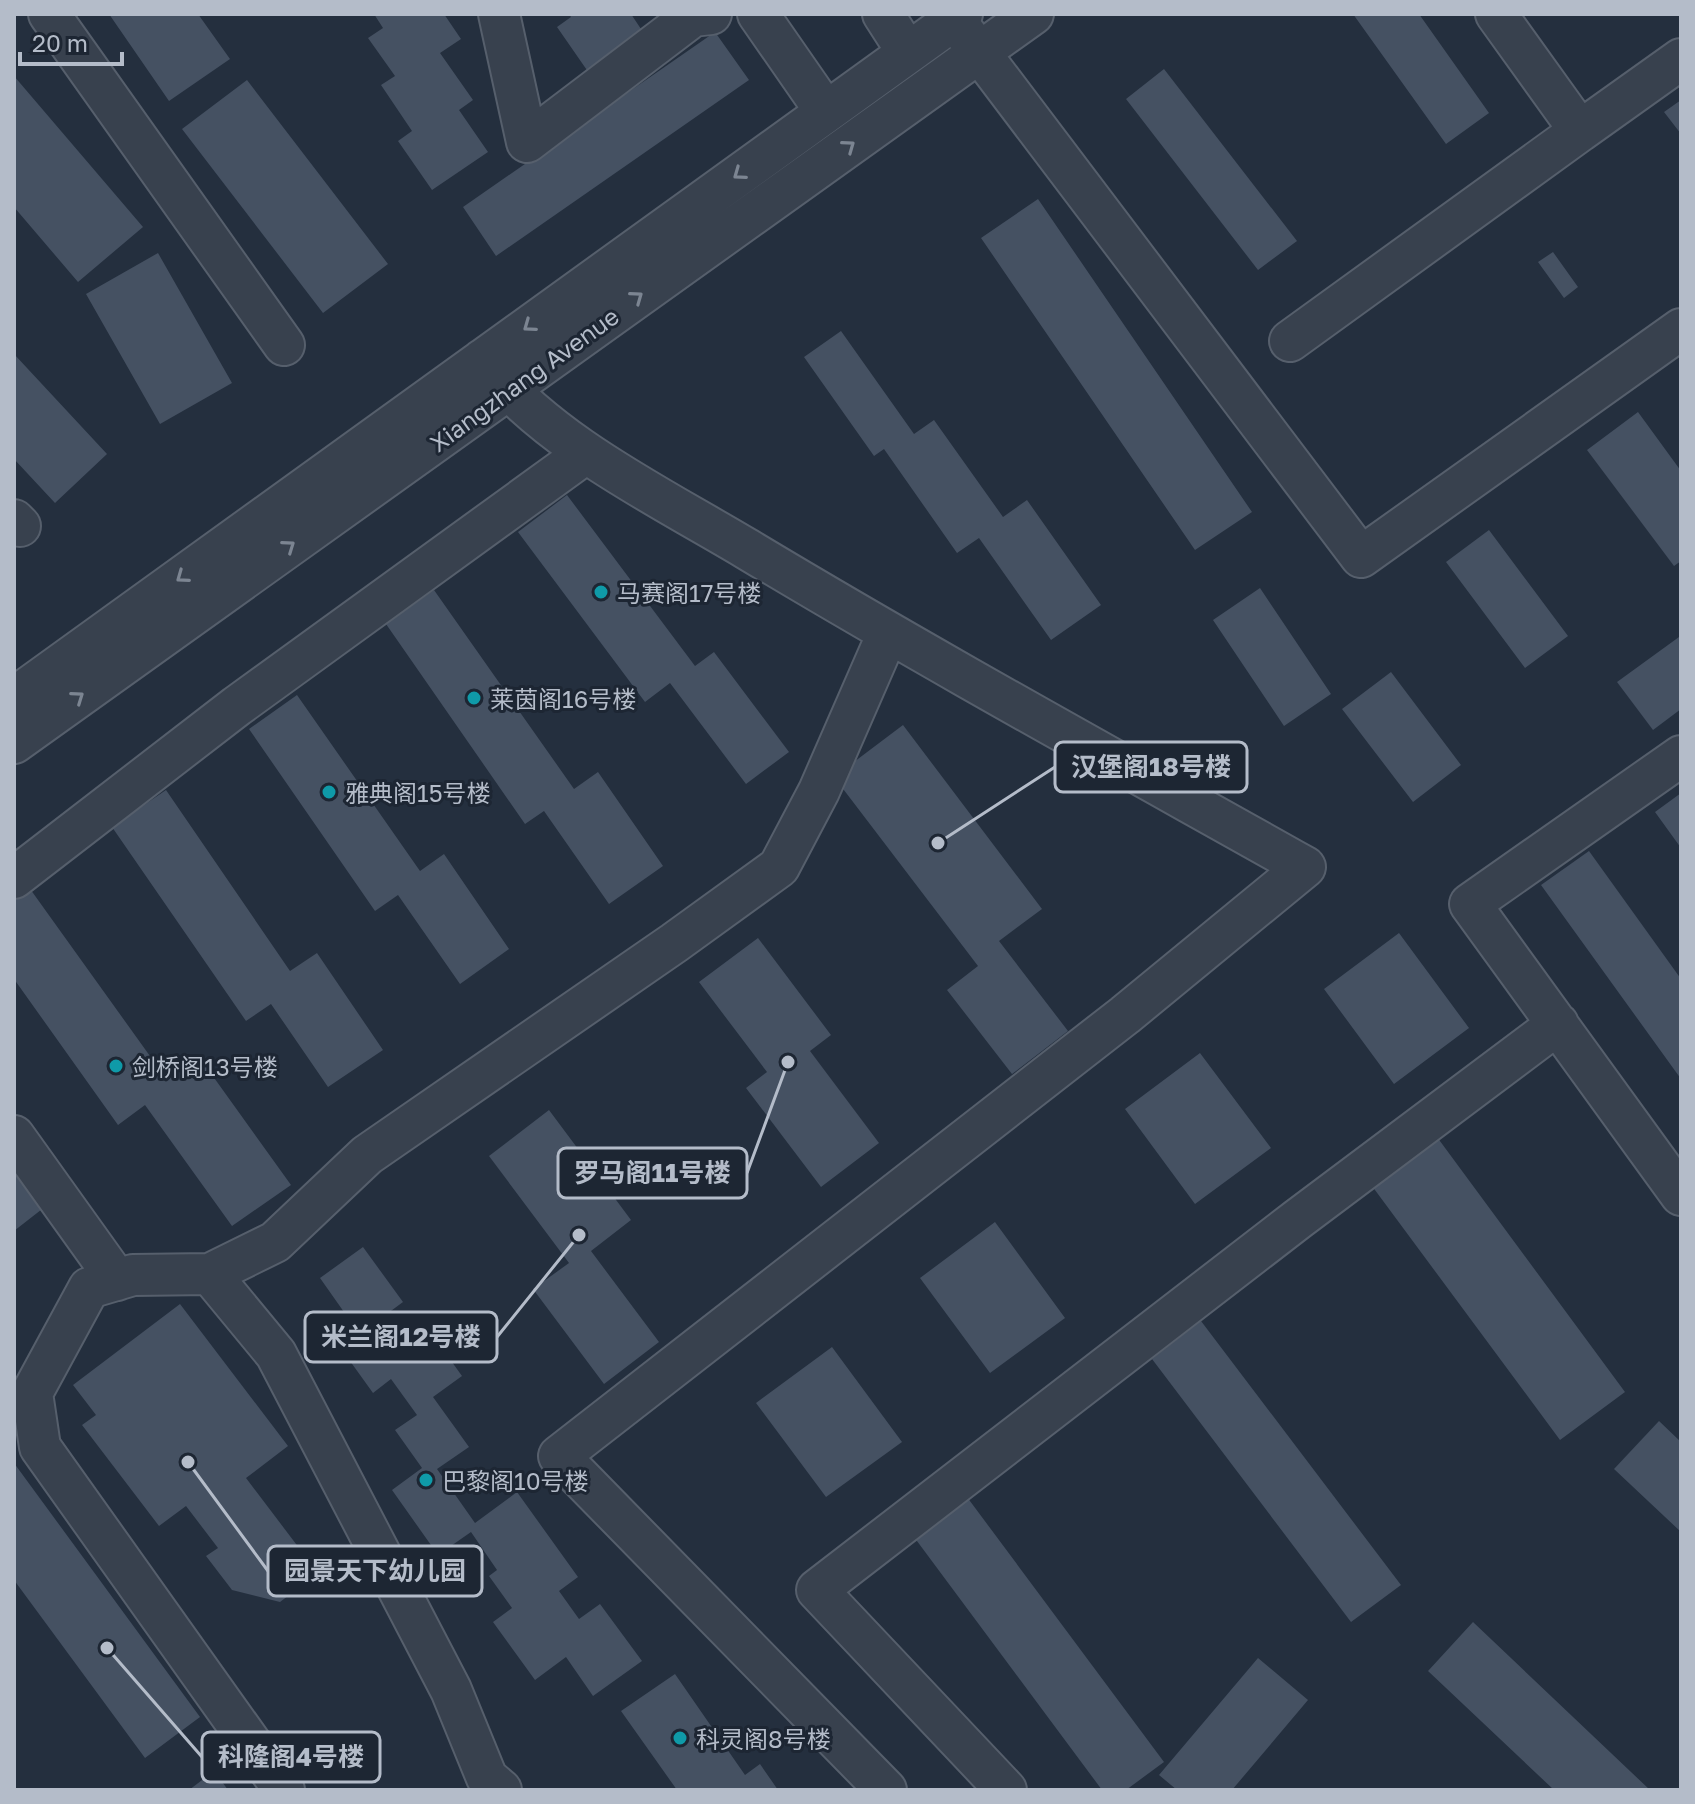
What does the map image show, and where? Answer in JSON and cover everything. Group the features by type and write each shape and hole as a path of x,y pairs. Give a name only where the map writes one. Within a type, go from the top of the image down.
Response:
{"street":[{"path":"49,14 284,345"},
{"path":"499,14 527,142 693,16 711,14"},
{"path":"758,14 826,112"},
{"path":"883,14 908,53"},
{"name":"Xiangzhang Avenue","path":"14,743 1033,14"},
{"path":"1496,14 1580,131"},
{"path":"958,17 980,52 1361,557 1681,329"},
{"name":"Xiangzhang Avenue","path":"14,698 958,17"},
{"path":"1290,341 1681,59"},
{"path":"482,360 507,391 586,453 888,633 1305,867 1125,1015 559,1456 886,1790"},
{"path":"14,878 237,706 586,453"},
{"path":"284,1790 40,1447 32,1393 89,1288 133,1275 210,1274 275,1242 367,1155 779,867 819,791 888,633"},
{"path":"1681,756 1470,904 1681,1195"},
{"path":"1006,1790 817,1590 1298,1219 1558,1024"},
{"path":"14,1136 117,1280"},
{"path":"210,1274 276,1354 451,1690 487,1778 501,1790"}],"building":[{"path":"109,14 198,14 230,59 169,101"},
{"path":"374,14 444,14 461,39 440,53 473,100 459,110 488,152 432,190 398,141 412,131 381,85 395,76 368,38 383,28"},
{"path":"569,14 631,14 647,38 591,76 557,27 571,17"},
{"path":"1353,14 1419,14 1489,113 1446,144"},
{"path":"715,32 749,80 496,256 463,207"},
{"path":"1164,69 1297,241 1258,270 1126,99"},
{"path":"14,76 143,227 78,282 14,207"},
{"path":"247,80 388,264 323,313 182,129"},
{"path":"1681,100 1681,134 1664,112"},
{"path":"1038,199 1252,512 1195,550 981,238"},
{"path":"1553,252 1578,287 1564,298 1538,262"},
{"path":"158,253 232,383 160,424 86,294"},
{"path":"841,331 914,434 934,420 1003,517 1027,500 1101,605 1051,640 979,538 957,553 884,449 874,456 804,357"},
{"path":"14,354 107,454 55,503 14,459"},
{"path":"1638,412 1681,471 1681,561 1674,566 1587,450"},
{"name":"马赛阁17号楼","path":"567,495 695,666 714,652 789,752 746,784 670,683 645,702 518,532"},
{"path":"1489,530 1568,636 1525,668 1446,562"},
{"path":"1260,588 1331,694 1284,726 1213,620"},
{"name":"莱茵阁16号楼","path":"434,590 574,789 598,772 663,866 609,904 544,811 525,824 386,624"},
{"path":"1679,637 1681,709 1653,730 1617,682"},
{"path":"1391,672 1461,765 1413,802 1342,709"},
{"name":"雅典阁15号楼","path":"297,695 420,871 444,854 509,949 460,984 398,895 375,911 249,729"},
{"path":"903,725 1042,909 999,941 1068,1031 1012,1074 947,990 978,966 834,777"},
{"path":"166,790 290,971 317,953 383,1050 328,1087 271,1004 246,1021 112,827"},
{"path":"1681,793 1681,848 1655,812"},
{"path":"1589,851 1681,979 1681,1079 1541,885"},
{"name":"剑桥阁13号楼","path":"28,886 165,1077 197,1054 291,1185 232,1226 145,1105 118,1125 14,979 14,896"},
{"path":"1399,933 1469,1028 1394,1084 1324,989"},
{"path":"758,938 831,1035 810,1051 879,1143 821,1187 746,1088 767,1072 699,982"},
{"path":"1200,1053 1271,1148 1195,1204 1125,1109"},
{"path":"549,1110 631,1220 591,1251 659,1342 604,1384 533,1289 569,1263 489,1156"},
{"path":"1437,1137 1625,1392 1560,1440 1372,1186"},
{"path":"14,1164 46,1206 14,1231"},
{"path":"995,1222 1065,1318 990,1373 920,1278"},
{"name":"巴黎阁10号楼","path":"363,1247 403,1302 376,1322 402,1360 434,1337 462,1376 433,1397 469,1447 437,1469 475,1523 517,1492 578,1577 559,1591 579,1619 600,1604 642,1661 593,1696 566,1657 535,1680 493,1622 512,1608 489,1576 497,1570 471,1532 438,1555 392,1490 422,1468 395,1430 417,1415 391,1379 373,1393 332,1336 351,1322 320,1278"},
{"path":"180,1304 288,1446 246,1478 318,1573 280,1602 232,1590 206,1556 218,1548 186,1506 159,1526 82,1425 96,1415 73,1385"},
{"path":"1201,1321 1401,1585 1351,1622 1152,1359"},
{"path":"832,1347 902,1442 826,1497 756,1403"},
{"path":"1659,1421 1681,1442 1681,1532 1614,1469"},
{"path":"14,1463 200,1717 145,1758 14,1580"},
{"path":"967,1497 1164,1762 1126,1790 1102,1790 914,1537"},
{"path":"1473,1622 1650,1790 1554,1790 1428,1671"},
{"path":"1258,1658 1308,1700 1232,1790 1177,1790 1159,1775"},
{"name":"科灵阁8号楼","path":"675,1674 745,1775 760,1764 778,1790 677,1790 621,1711"},
{"path":"214,1771 228,1790 189,1790"}],"place":[{"name":"马赛阁17号楼","path":"601,592"},
{"name":"莱茵阁16号楼","path":"474,698"},
{"name":"雅典阁15号楼","path":"329,792"},
{"name":"汉堡阁18号楼","path":"938,843"},
{"name":"罗马阁11号楼","path":"788,1062"},
{"name":"剑桥阁13号楼","path":"116,1066"},
{"name":"米兰阁12号楼","path":"579,1235"},
{"name":"园景天下幼儿园","path":"188,1462"},
{"name":"巴黎阁10号楼","path":"426,1480"},
{"name":"科隆阁4号楼","path":"107,1648"},
{"name":"科灵阁8号楼","path":"680,1738"}]}
